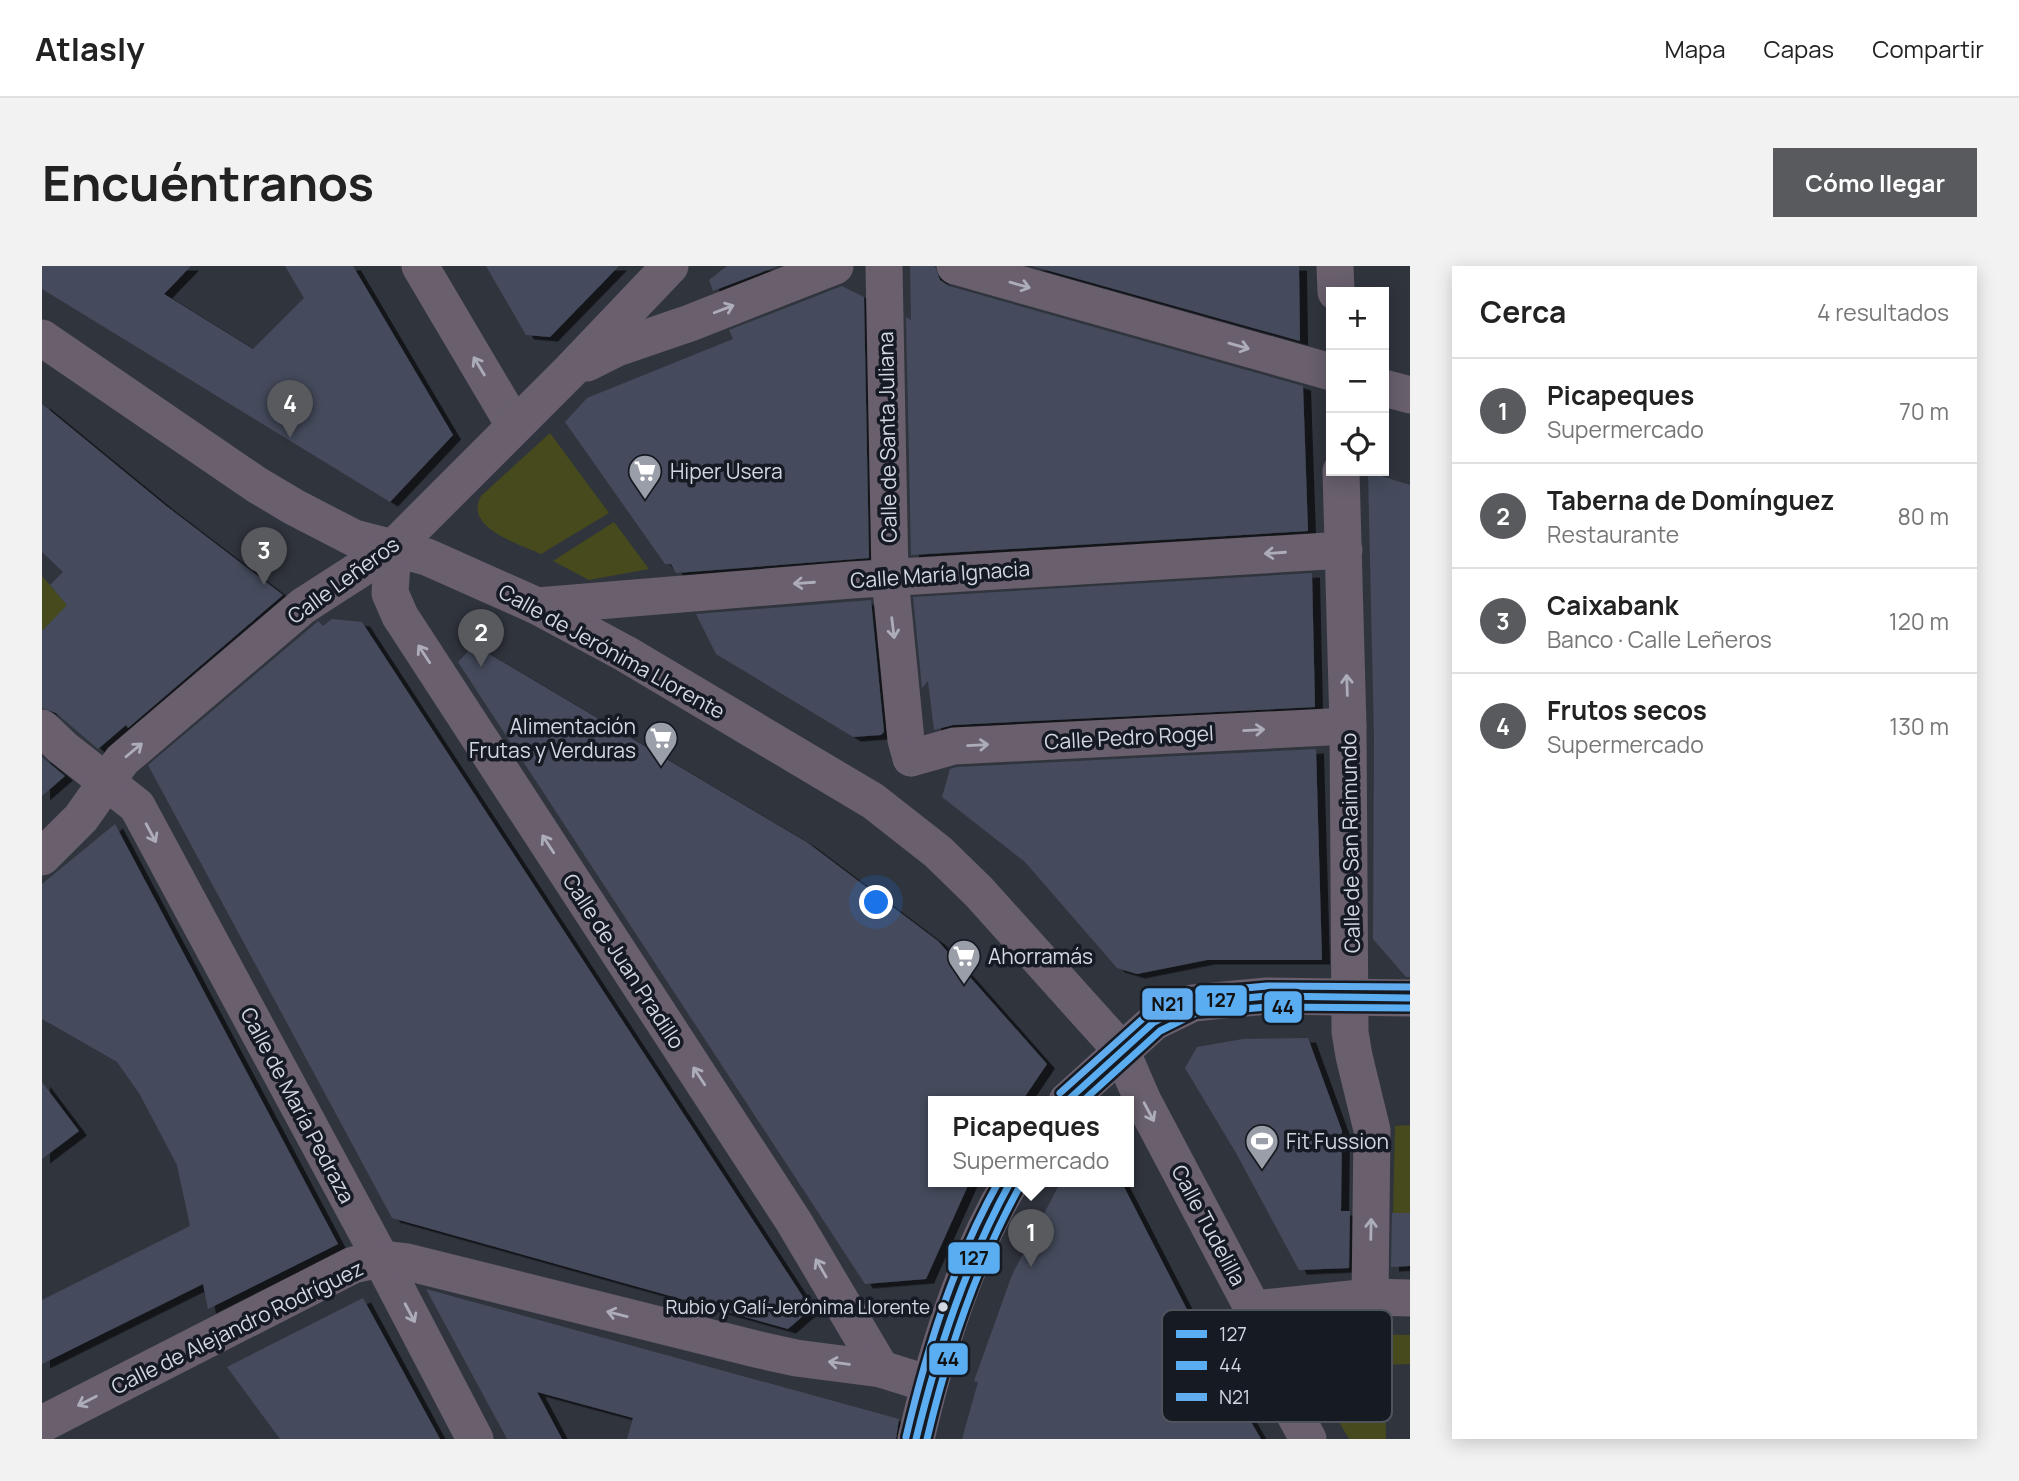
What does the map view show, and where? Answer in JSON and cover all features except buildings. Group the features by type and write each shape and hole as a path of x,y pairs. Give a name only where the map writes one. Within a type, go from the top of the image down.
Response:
{"street":[{"path":"420,266 514,425"},
{"path":"570,371 617,348 690,323 835,266"},
{"name":"Calle de Santa Juliana","path":"884,266 890,578 906,740 911,758"},
{"path":"955,266 1326,371"},
{"path":"1335,266 1336,287"},
{"path":"662,274 650,300 652,310 662,320 670,323 690,323"},
{"name":"Calle Leñeros","path":"42,856 81,818 122,760 303,606 393,548 570,371 662,274"},
{"name":"Calle de Jerónima Llorente","path":"42,338 257,485 294,507 354,538 452,567 537,606 626,654 873,801 938,852 979,892 1121,1050"},
{"path":"1389,389 1410,395"},
{"name":"Calle de San Raimundo","path":"1341,476 1348,726 1350,1032 1353,1056 1372,1130 1370,1297"},
{"name":"Calle de Juan Pradillo","path":"393,548 390,593 400,616 794,1222 881,1369"},
{"name":"Calle María Ignacia","path":"537,606 890,578 1343,550"},
{"name":"Calle Pedro Rogel","path":"911,758 954,746 1348,726"},
{"name":"Calle de María Pedraza","path":"42,728 63,748 137,806 475,1439"},
{"path":"873,801 911,758"},
{"path":"1072,1096 1154,1022 1193,1003 1267,996 1410,998"},
{"name":"Calle Tudelilla","path":"1121,1050 1143,1101 1253,1309"},
{"path":"916,1439 929,1384 953,1310 972,1262 1008,1187"},
{"name":"Calle de Alejandro Rodríguez","path":"42,1424 353,1265 381,1259 407,1262 760,1350 796,1358 881,1369 929,1384"},
{"path":"1253,1309 1370,1297 1410,1298"},
{"name":"Calle Tudelilla","path":"1299,1422 1308,1439"}],"green space":[{"path":"550,433 609,513 541,554 496,533 480,517 478,507 481,496"},
{"path":"614,522 649,569 589,580 553,561"},
{"path":"42,576 68,606 42,631"},
{"path":"1410,1125 1410,1213 1393,1213 1395,1126"},
{"path":"1392,1335 1410,1335 1410,1364 1392,1365"},
{"path":"1339,1422 1386,1422 1386,1439 1349,1439"}],"transit line":[{"name":"N21","path":"1060,1093 1148,1014 1190,993 1267,986 1410,987"},
{"name":"127","path":"1073,1096 1154,1022 1193,1003 1267,996 1410,998"},
{"name":"44","path":"1088,1096 1160,1031 1196,1013 1267,1007 1410,1008"},
{"name":"N21","path":"906,1437 923,1371 955,1274 996,1187"},
{"name":"127","path":"916,1439 955,1307 980,1243 1008,1187"},
{"name":"44","path":"927,1439 944,1373 965,1309 990,1247 1019,1187"}],"place":[{"name":"Frutos secos","path":"290,438"},
{"name":"Hiper Usera","path":"645,501"},
{"name":"Caixabank","path":"264,585"},
{"name":"Taberna de Domínguez","path":"481,667"},
{"name":"Alimentación Frutas y Verduras","path":"661,768"},
{"name":"Ahorramás","path":"964,986"},
{"name":"Fit Fussion","path":"1262,1171"},
{"name":"Picapeques","path":"1031,1267"},
{"name":"Rubio y Galí-Jerónima Llorente","path":"943,1307"}]}
